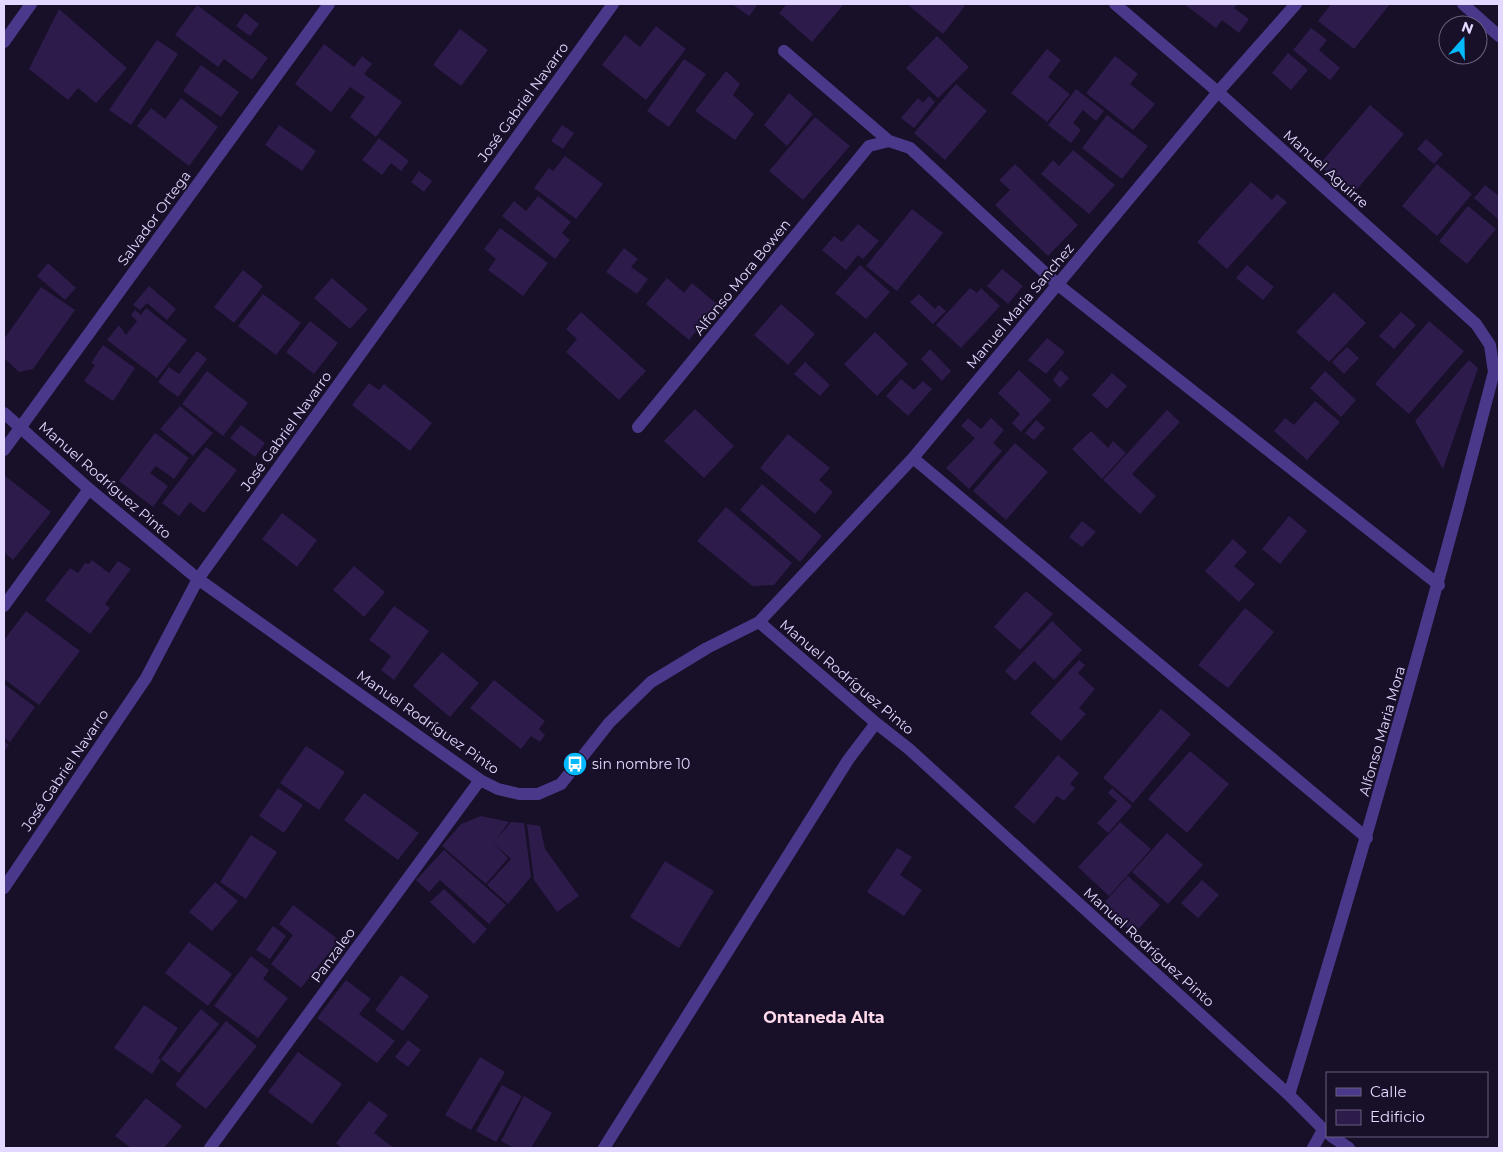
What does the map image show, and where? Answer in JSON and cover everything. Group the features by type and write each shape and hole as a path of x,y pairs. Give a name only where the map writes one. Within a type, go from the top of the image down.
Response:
{"street":[{"path":"4,42 31,4"},
{"name":"Salvador Ortega","path":"4,450 329,4"},
{"name":"José Gabriel Navarro","path":"4,888 146,678 198,579 613,4"},
{"name":"Manuel Aguirre","path":"1115,4 1218,92 1476,324 1490,345 1494,372"},
{"name":"Manuel Maria Sanchez","path":"760,622 912,458 1218,92 1296,4"},
{"path":"1463,4 1499,36"},
{"path":"784,51 889,141 910,148 1057,284 1439,585"},
{"name":"Alfonso Mora Bowen","path":"638,427 869,146 889,141"},
{"name":"Alfonso Maria Mora","path":"1289,1095 1367,838 1439,585 1494,372"},
{"name":"Manuel Rodríguez Pinto","path":"4,413 89,489 198,579 480,780 498,789 519,794 538,794 561,784 609,723 651,682 707,648 760,622 876,723 917,756 1289,1095 1326,1132"},
{"path":"912,458 1367,838"},
{"path":"4,606 89,489"},
{"path":"604,1148 842,768 876,723"},
{"name":"Panzaleo","path":"210,1148 480,780"},
{"path":"1313,1148 1326,1134"},
{"name":"Manuel Rodríguez Pinto","path":"1333,1137 1349,1148"}],"building":[{"path":"732,4 758,4 749,16"},
{"path":"787,4 844,4 812,42 779,13"},
{"path":"907,4 962,4 965,6 943,34"},
{"path":"1184,4 1238,4 1234,8 1249,19 1239,33 1222,20 1216,28"},
{"path":"1331,4 1390,4 1354,49 1318,21"},
{"path":"197,5 268,58 252,80 224,59 218,67 175,35"},
{"path":"59,9 127,68 96,103 78,88 68,100 29,69"},
{"path":"245,13 259,24 250,36 236,26"},
{"path":"656,26 686,49 646,100 602,65 625,35 640,47"},
{"path":"1311,28 1327,40 1319,50 1340,68 1330,80 1293,50"},
{"path":"460,29 488,50 461,86 433,65"},
{"path":"937,36 969,67 938,98 906,68"},
{"path":"157,40 178,54 131,125 109,110"},
{"path":"324,44 354,67 362,56 372,64 364,74 402,102 376,137 350,117 365,97 350,87 331,112 295,84"},
{"path":"1047,49 1061,60 1048,77 1070,94 1047,122 1011,93"},
{"path":"1288,53 1308,70 1291,90 1272,73"},
{"path":"1115,56 1138,74 1130,84 1155,104 1133,130 1086,93"},
{"path":"684,59 706,74 669,127 647,111"},
{"path":"201,65 239,92 221,117 183,91"},
{"path":"726,71 740,84 733,95 754,114 735,140 695,111"},
{"path":"956,84 987,111 945,160 914,133"},
{"path":"1076,89 1104,111 1096,121 1083,110 1073,123 1081,130 1071,143 1048,125"},
{"path":"789,93 813,114 787,146 764,125"},
{"path":"929,96 935,102 914,128 901,118 918,98 923,103"},
{"path":"181,98 218,127 189,166 137,126 151,108 165,119"},
{"path":"1370,105 1404,134 1353,194 1319,165"},
{"path":"1107,115 1148,146 1122,179 1082,148"},
{"path":"815,117 850,146 803,200 769,171"},
{"path":"279,125 316,151 302,171 265,145"},
{"path":"562,125 574,133 563,149 551,141"},
{"path":"379,138 409,161 401,171 391,163 382,175 362,160"},
{"path":"1426,139 1443,154 1434,164 1417,149"},
{"path":"1073,150 1115,185 1089,214 1041,174 1053,160 1059,166"},
{"path":"565,156 603,184 576,219 534,188 549,168 553,171"},
{"path":"1015,164 1078,225 1048,256 995,205 1010,190 999,180"},
{"path":"1437,164 1472,194 1437,236 1402,206"},
{"path":"419,171 432,181 424,192 411,182"},
{"path":"1251,182 1272,200 1277,194 1287,202 1227,269 1197,242"},
{"path":"1485,185 1499,196 1499,220 1474,198"},
{"path":"538,196 571,222 562,233 570,240 555,259 502,216 514,201 526,211"},
{"path":"1468,206 1496,229 1467,264 1439,241"},
{"path":"912,209 943,233 897,291 866,266"},
{"path":"858,224 879,241 863,259 858,255 846,270 822,250 834,236 842,242"},
{"path":"500,228 548,263 523,296 488,270 496,259 484,249"},
{"path":"624,248 638,259 631,267 648,279 637,294 606,272"},
{"path":"48,263 76,288 65,300 37,276"},
{"path":"860,265 890,292 866,319 835,293"},
{"path":"1247,265 1274,287 1263,300 1236,278"},
{"path":"1002,269 1023,286 1008,304 987,286"},
{"path":"243,270 263,286 234,323 214,307"},
{"path":"332,278 368,309 350,329 314,298"},
{"path":"667,278 684,293 692,283 718,305 689,340 646,304"},
{"path":"149,286 176,309 167,320 147,303 140,310 133,305"},
{"path":"41,287 75,310 33,369 19,372 4,358 4,339"},
{"path":"970,288 977,293 981,288 1000,306 961,348 936,325"},
{"path":"1334,292 1366,323 1329,362 1296,332"},
{"path":"263,294 301,323 276,355 238,326"},
{"path":"919,294 935,309 939,305 946,311 933,324 910,302"},
{"path":"781,304 815,334 788,365 754,335"},
{"path":"146,308 187,340 157,378 107,340 119,325 126,335 137,321 131,315 135,310 141,315"},
{"path":"581,312 646,371 619,400 566,352 577,339 566,329"},
{"path":"1401,312 1416,325 1394,349 1379,336"},
{"path":"310,321 338,343 314,374 286,352"},
{"path":"1429,321 1464,351 1409,414 1375,384"},
{"path":"875,332 908,364 877,396 844,364"},
{"path":"1047,338 1065,352 1046,374 1028,360"},
{"path":"103,345 135,368 113,401 84,381 95,365 91,363"},
{"path":"1347,347 1359,358 1344,374 1332,362"},
{"path":"930,349 951,371 942,381 921,359"},
{"path":"197,351 207,359 178,397 158,382 169,367 179,374"},
{"path":"1469,360 1478,368 1443,469 1415,421"},
{"path":"805,362 830,385 820,396 794,374"},
{"path":"1019,370 1051,400 1021,432 1012,423 1020,414 998,393"},
{"path":"1060,370 1069,378 1060,388 1053,380"},
{"path":"207,371 248,403 223,436 182,404"},
{"path":"1325,371 1356,400 1341,417 1310,388"},
{"path":"1112,373 1127,386 1107,409 1092,395"},
{"path":"901,379 914,390 923,381 932,389 908,416 886,396"},
{"path":"369,383 379,390 384,384 432,423 410,451 352,405"},
{"path":"1315,401 1340,422 1307,460 1274,431 1285,418 1294,425"},
{"path":"180,406 213,433 193,456 160,429"},
{"path":"695,409 734,446 704,478 664,441"},
{"path":"1167,410 1180,422 1132,474 1156,496 1140,514 1103,480"},
{"path":"968,418 981,429 991,418 1004,430 993,443 1002,451 969,489 946,468 975,438 961,426"},
{"path":"1036,420 1045,428 1034,440 1025,433"},
{"path":"241,425 265,443 255,457 230,438"},
{"path":"1091,431 1108,448 1113,441 1126,453 1102,479 1072,449"},
{"path":"155,433 189,458 174,479 156,466 150,473 168,486 153,507 119,481"},
{"path":"788,434 830,468 819,480 833,492 815,514 760,468"},
{"path":"1015,443 1048,472 1006,520 973,491"},
{"path":"206,447 237,470 204,513 190,502 179,516 162,503"},
{"path":"4,475 51,512 13,560 4,552"},
{"path":"762,484 822,536 800,562 740,510"},
{"path":"726,507 792,563 774,585 752,586 697,541"},
{"path":"282,513 317,540 297,567 262,539"},
{"path":"1289,516 1307,531 1280,564 1262,549"},
{"path":"1082,521 1096,532 1082,547 1069,537"},
{"path":"1233,539 1247,552 1234,566 1255,584 1239,602 1205,571"},
{"path":"92,560 109,573 118,561 131,569 105,604 110,608 90,634 45,600 70,568 78,573 85,563 89,564"},
{"path":"354,566 385,592 364,617 333,590"},
{"path":"1026,591 1053,614 1020,650 994,627"},
{"path":"394,606 429,631 394,680 381,670 391,656 369,640"},
{"path":"1245,608 1274,632 1228,688 1198,665"},
{"path":"26,611 80,651 39,705 4,679 4,640"},
{"path":"1052,621 1082,650 1054,680 1034,661 1015,681 1005,671"},
{"path":"442,652 479,683 450,717 413,686"},
{"path":"1079,660 1085,665 1078,673 1095,689 1079,708 1086,714 1061,741 1030,713"},
{"path":"494,680 545,721 539,729 545,735 540,742 531,736 521,749 470,708"},
{"path":"4,684 35,707 10,742 4,738"},
{"path":"1161,709 1191,734 1133,803 1103,778"},
{"path":"4,741 9,745 4,752"},
{"path":"306,746 345,772 319,810 280,783"},
{"path":"1190,751 1229,784 1187,833 1148,799"},
{"path":"1058,755 1079,773 1070,784 1075,788 1064,801 1057,796 1034,824 1014,807"},
{"path":"278,788 303,805 284,833 259,816"},
{"path":"1112,788 1132,806 1108,833 1097,823 1117,801 1108,793"},
{"path":"364,793 419,833 398,860 344,820"},
{"path":"481,816 509,822 495,841 511,822 524,823 531,877 508,904 487,885 511,859 492,842 508,858 486,884 442,846 461,824"},
{"path":"1120,822 1151,849 1109,896 1078,867"},
{"path":"527,824 540,826 545,849 579,896 557,912 534,880"},
{"path":"1167,833 1203,865 1168,904 1132,872"},
{"path":"251,835 277,852 246,899 220,882"},
{"path":"897,848 912,857 900,875 922,890 904,916 867,892"},
{"path":"444,850 506,905 489,924 440,880 429,892 416,880"},
{"path":"665,861 714,891 679,948 630,917"},
{"path":"1128,876 1160,905 1134,934 1102,905"},
{"path":"1202,880 1219,895 1198,918 1181,903"},
{"path":"215,882 238,901 212,931 189,912"},
{"path":"444,889 487,929 474,944 430,902"},
{"path":"293,905 339,940 301,988 271,964 293,935 279,924"},
{"path":"273,926 286,936 270,959 256,950"},
{"path":"189,942 232,974 208,1006 165,973"},
{"path":"251,956 269,970 263,979 288,998 258,1038 214,1006"},
{"path":"401,975 429,996 403,1031 375,1010"},
{"path":"346,980 371,999 359,1014 395,1041 377,1063 317,1018"},
{"path":"144,1005 178,1028 158,1058 161,1060 152,1074 114,1048"},
{"path":"201,1009 219,1024 179,1073 161,1059"},
{"path":"226,1021 257,1046 206,1109 175,1085"},
{"path":"408,1040 421,1050 408,1067 395,1057"},
{"path":"298,1052 342,1084 312,1124 268,1092"},
{"path":"480,1057 505,1072 471,1130 445,1115"},
{"path":"502,1085 522,1096 496,1142 476,1131"},
{"path":"524,1096 552,1113 531,1148 514,1148 501,1141"},
{"path":"146,1098 182,1126 164,1148 131,1148 115,1136"},
{"path":"369,1101 388,1115 374,1133 394,1148 342,1148 336,1143"}],"place":[{"name":"sin nombre 10","path":"575,764"}],"district":[{"name":"Ontaneda Alta","path":"824,1017"}]}
